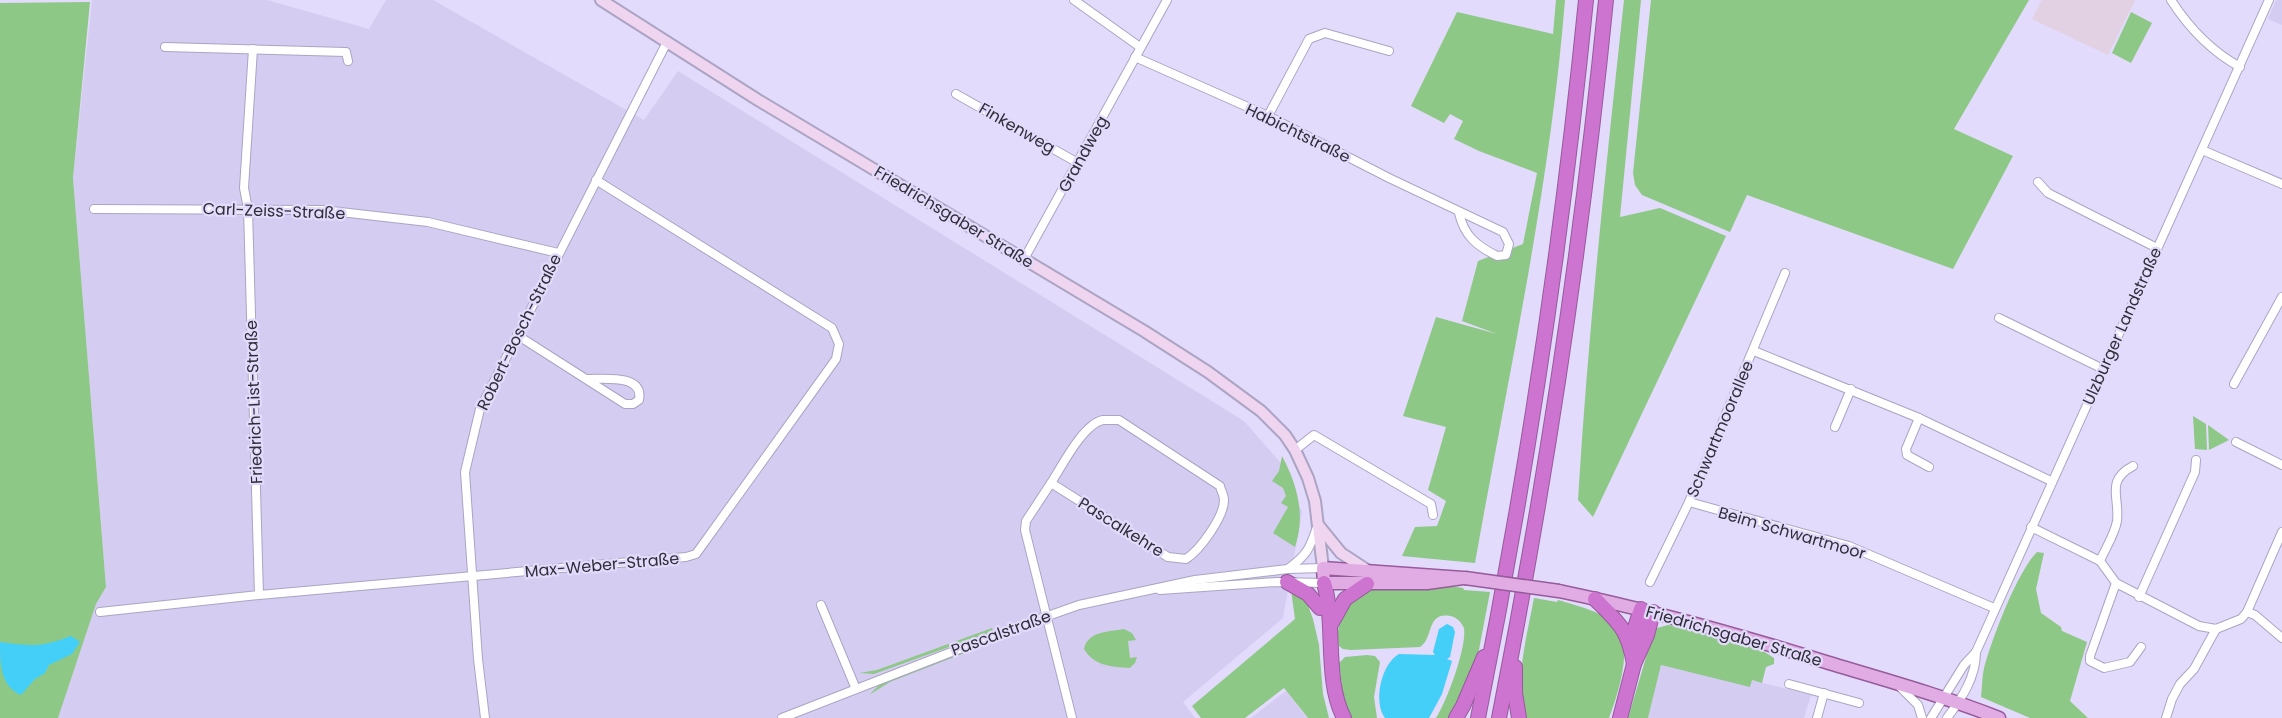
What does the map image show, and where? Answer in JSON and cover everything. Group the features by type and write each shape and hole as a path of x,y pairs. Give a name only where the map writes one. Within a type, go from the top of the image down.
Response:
{"highway":[{"path":"1478,718 1497,624 1551,299 1578,89 1586,0"},
{"path":"1499,718 1562,360 1597,94 1606,0"},
{"path":"1287,575 1320,608"},
{"path":"1331,626 1345,599 1367,577"},
{"path":"1324,584 1320,596 1320,608 1328,681 1337,718"},
{"path":"1324,584 1329,599 1336,694 1344,718"},
{"path":"1595,599 1617,620 1627,634 1634,664"},
{"path":"1630,644 1647,611"},
{"path":"1620,718 1634,664 1647,635 1647,611"},
{"path":"1456,718 1478,674 1497,624"},
{"path":"1514,638 1515,693 1519,718"}],"main road":[{"name":"Friedrichsgaber Straße","path":"601,0 726,80 1208,372 1261,411 1285,435 1295,450 1312,489 1324,584 1367,577"},
{"name":"Friedrichsgaber Straße","path":"1318,525 1341,553 1367,577"},
{"name":"Friedrichsgaber Straße","path":"1323,568 1367,577 1378,582 1427,583 1464,578 1559,591 1647,611 1893,681 1959,702 1999,718"}],"street":[{"path":"1074,0 1140,47"},
{"name":"Grandweg","path":"1024,259 1167,0"},
{"path":"2171,0 2205,43 2240,67"},
{"name":"Ulzburger Landstraße","path":"1931,718 1964,665 1976,652 2269,0"},
{"path":"1268,116 1309,39 1324,33 1389,51"},
{"name":"Robert-Bosch-Straße","path":"485,718 478,660 465,472 480,409 667,42"},
{"path":"165,47 346,52 348,61"},
{"name":"Friedrich-List-Straße","path":"253,49 244,188 248,209 259,596"},
{"name":"Habichtstraße","path":"1135,57 1268,116 1459,213 1503,232 1509,244 1506,255 1497,256 1470,239 1459,213"},
{"name":"Finkenweg","path":"956,94 1078,163"},
{"path":"2202,150 2282,184"},
{"name":"Max-Weber-Straße","path":"100,612 686,557 696,554 836,359 839,344 832,328 596,180"},
{"path":"2038,182 2048,193 2157,248"},
{"name":"Carl-Zeiss-Straße","path":"94,209 323,210 428,222 558,253"},
{"name":"Schwartmoorallee","path":"1650,582 1689,502 1785,273"},
{"path":"2234,384 2260,344 2282,297"},
{"path":"1999,318 2103,369"},
{"path":"517,335 625,404 633,404 639,400 640,392 637,386 624,380 587,379"},
{"path":"1754,351 1919,418 2051,481"},
{"path":"1835,427 1851,389"},
{"path":"1919,418 1906,449 1907,455 1929,467"},
{"name":"Pascalkehre","path":"1119,420 1220,486 1224,498 1222,513 1196,553 1180,560 1168,557 1051,483 1084,434 1095,422 1119,420"},
{"path":"1295,450 1314,435 1431,504 1433,515"},
{"path":"2236,442 2282,465"},
{"path":"2139,597 2194,472 2196,460"},
{"path":"2100,561 2117,522 2115,484 2122,471 2133,466"},
{"path":"1051,483 1026,521 1024,531 1072,718"},
{"name":"Beim Schwartmoor","path":"1689,502 1849,546 1994,608"},
{"path":"1287,575 1311,547 1318,525"},
{"path":"2031,527 2100,561 2116,583 2139,597 2199,626 2216,629 2241,619 2247,612 2282,531"},
{"name":"Pascalstraße","path":"1149,589 1167,591 1323,568"},
{"name":"Pascalstraße","path":"782,718 1079,605 1195,580 1287,575 1324,584"},
{"path":"2116,583 2090,661 2104,668 2130,662 2141,647"},
{"path":"821,605 856,689"},
{"path":"2247,612 2282,638"},
{"path":"2166,718 2180,684 2194,669 2216,629"},
{"name":"Ulzburger Landstraße","path":"1947,718 1967,690 1976,660 1976,652"},
{"path":"1893,681 1918,705 1922,718"},
{"path":"1789,684 1859,703"},
{"path":"1817,718 1824,693"}],"shaded area":[{"path":"92,0 267,0 369,29 386,0 433,0 644,120 678,71 1244,421 1280,462 1302,512 1283,618 1183,702 1195,718 58,718 96,604 106,587 73,178"},
{"path":"2042,0 2135,0 2108,55 2032,19"},
{"path":"2276,0 2282,0 2282,25 2268,19"},
{"path":"1661,665 1749,686 1751,680 1811,695 1804,718 1648,718"},
{"path":"1286,691 1307,718 1251,718"}],"green space":[{"path":"1556,0 1565,0 1539,212 1475,563 1402,556 1415,527 1437,526 1446,501 1428,490 1446,427 1403,416 1436,317 1497,334 1462,321 1478,261 1523,244 1537,173 1454,139 1463,121 1450,114 1444,123 1411,106 1457,12 1553,34"},
{"path":"1624,0 1641,0 1620,217 1660,208 1726,236 1593,517 1578,500 1592,312"},
{"path":"1651,0 2029,0 1954,129 2013,156 1953,269 1747,195 1730,232 1642,195 1635,185 1633,173"},
{"path":"90,2 73,178 106,587 96,604 58,718 0,718 0,3"},
{"path":"2131,12 2152,23 2131,63 2112,53"},
{"path":"2193,416 2206,424 2207,450 2195,449"},
{"path":"2208,425 2229,440 2209,450"},
{"path":"1282,456 1296,489 1300,512 1295,547 1273,533 1288,507 1281,503 1286,496 1283,488 1272,481 1279,471"},
{"path":"2037,552 2044,553 2036,589 2041,613 2061,627 2062,631 2087,642 2070,701 2088,718 2030,718 1981,697 1984,668 1999,624 2021,574"},
{"path":"1403,585 1457,587 1464,590 1490,592 1477,660 1455,711 1449,718 1436,718 1450,687 1462,648 1464,628 1457,619 1450,616 1437,618 1420,647 1351,650 1339,646 1340,621 1346,607 1358,595 1370,589"},
{"path":"1291,590 1306,600 1313,619 1319,645 1323,694 1329,718 1308,718 1284,688 1245,718 1201,718 1192,706 1295,619"},
{"path":"1534,598 1557,602 1558,600 1589,610 1605,617 1617,627 1622,636 1624,659 1620,685 1609,718 1525,718 1520,690 1521,675"},
{"path":"1668,625 1763,651 1774,658 1774,664 1766,667 1762,683 1752,680 1750,687 1661,665 1648,718 1628,718 1653,634 1657,628"},
{"path":"992,628 993,631 874,674 859,673 877,670"},
{"path":"1124,629 1132,633 1136,640 1128,641 1130,658 1137,657 1130,668 1098,662 1084,649 1086,643 1094,636"},
{"path":"979,644 980,647 890,682 869,695 880,684"},
{"path":"1375,656 1380,662 1374,697 1377,718 1351,718 1343,695 1339,663 1345,657"}],"water":[{"path":"1447,624 1453,627 1455,632 1450,657 1447,659 1452,661 1442,694 1429,718 1385,718 1381,711 1379,693 1383,674 1388,666 1399,654 1435,655 1433,652 1439,629"},
{"path":"71,636 80,642 72,654 49,665 45,673 35,679 21,695 9,686 1,666 0,642 36,645 52,643"}]}
